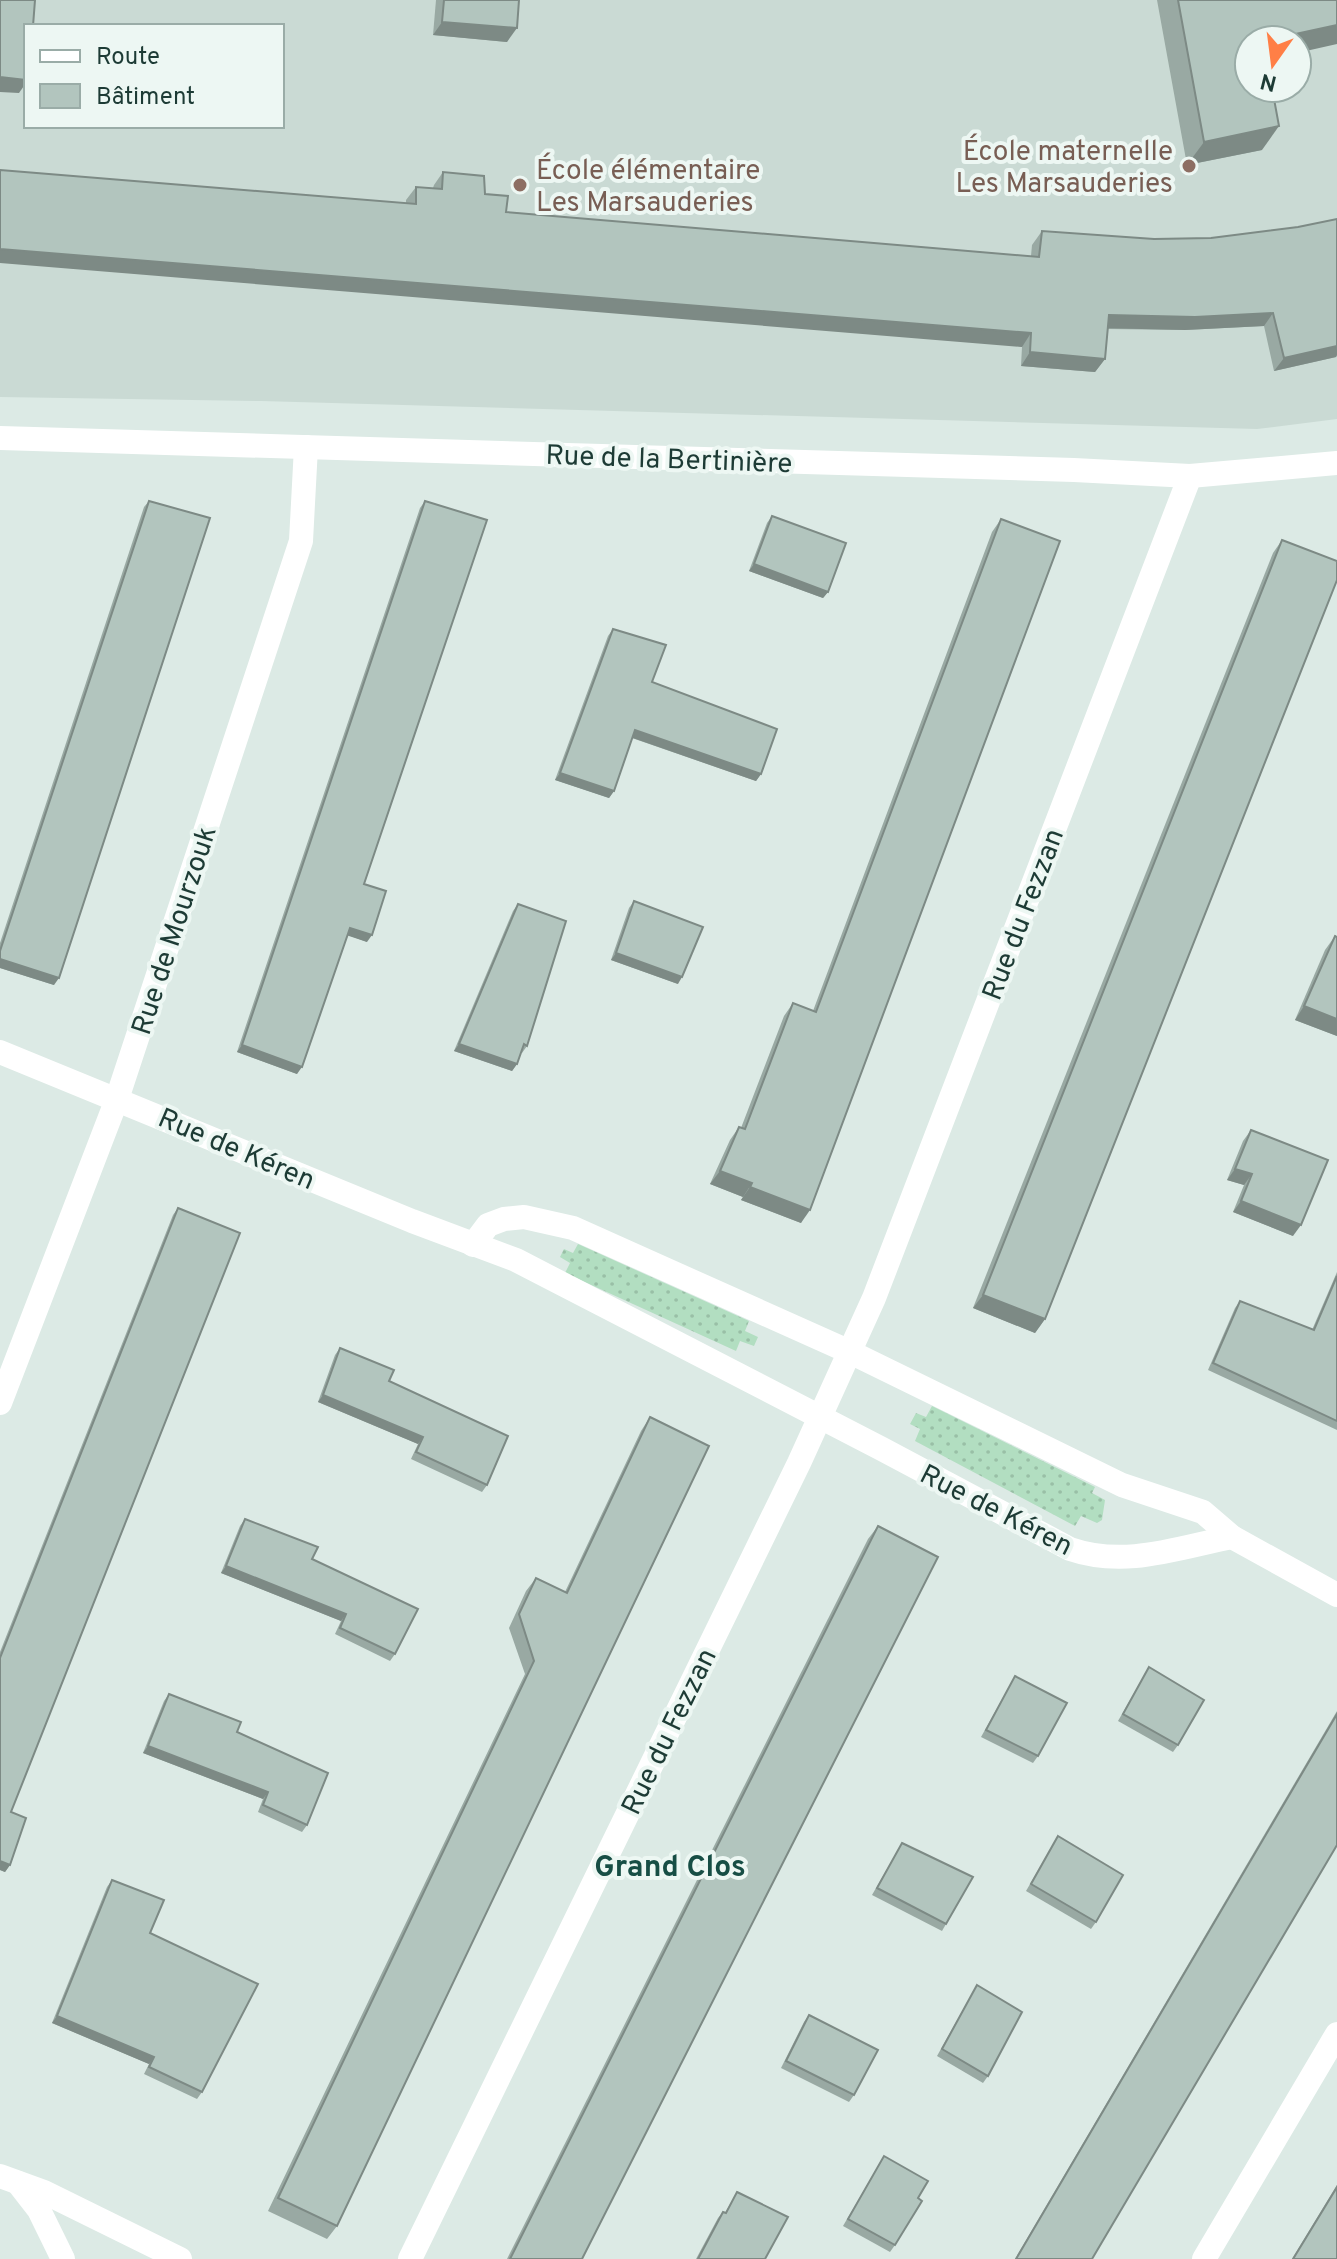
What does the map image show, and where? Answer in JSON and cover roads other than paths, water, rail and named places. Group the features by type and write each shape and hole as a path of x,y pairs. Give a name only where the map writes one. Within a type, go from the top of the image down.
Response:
{"street":[{"name":"Rue de la Bertinière","path":"0,438 1190,476 1337,463"},
{"name":"Rue de Mourzouk","path":"0,1403 117,1099 301,541 306,447"},
{"name":"Rue du Fezzan","path":"850,1352 874,1298 1190,476"},
{"name":"Rue de Kéren","path":"0,1052 516,1260 1070,1549 1090,1556 1149,1557 1182,1546 1232,1537"},
{"path":"473,1245 488,1225 504,1219 524,1217 573,1228 850,1352 1122,1485 1203,1512 1232,1537 1337,1595"},
{"path":"820,1417 850,1352"},
{"name":"Rue du Fezzan","path":"410,2259 820,1417"},
{"path":"1204,2259 1337,2034"},
{"path":"9,2180 62,2200 180,2259"},
{"path":"9,2180 39,2210 63,2259"}],"place":[{"name":"École maternelle Les Marsauderies","path":"1189,166"},
{"name":"École élémentaire Les Marsauderies","path":"520,185"}],"district":[{"name":"Grand Clos","path":"670,1866"}]}
